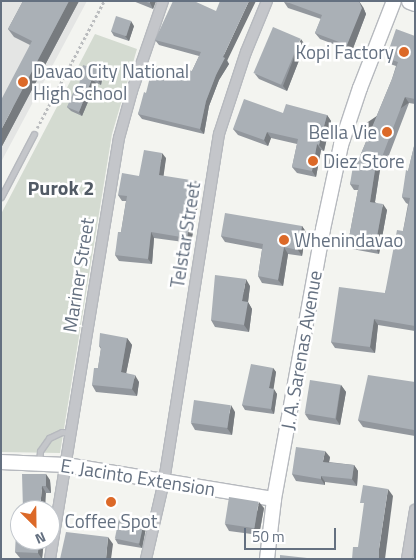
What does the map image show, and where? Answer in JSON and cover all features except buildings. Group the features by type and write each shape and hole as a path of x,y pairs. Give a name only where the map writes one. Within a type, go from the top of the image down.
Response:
{"main road":[{"name":"J. A. Sarenas Avenue","path":"267,559 274,499 323,230 342,145 360,88 394,1"},
{"path":"410,1 415,3"},
{"name":"E. Jacinto Extension","path":"1,462 66,465 274,499"}],"street":[{"name":"Mariner Street","path":"50,559 119,138 132,91 163,1"},
{"name":"Telstar Street","path":"146,559 164,481 219,134 246,52 266,1"},
{"path":"407,559 415,510"}],"lane":[{"path":"1,197 34,134"},
{"path":"39,463 40,450 49,438 62,432 71,433"}],"path":[{"path":"34,134 104,1"}],"shaded area":[{"name":"Davao City National High School","path":"1,1 87,1 1,162"},
{"path":"95,34 137,49 112,134 60,453 1,452 1,214"}],"place":[{"name":"Kopi Factory","path":"404,52"},
{"name":"Davao City National High School","path":"23,82"},
{"name":"Bella Vie","path":"387,132"},
{"name":"Diez Store","path":"313,161"},
{"name":"Whenindavao","path":"284,240"},
{"name":"Coffee Spot","path":"111,502"}],"district":[{"name":"Purok 2","path":"61,187"}]}
